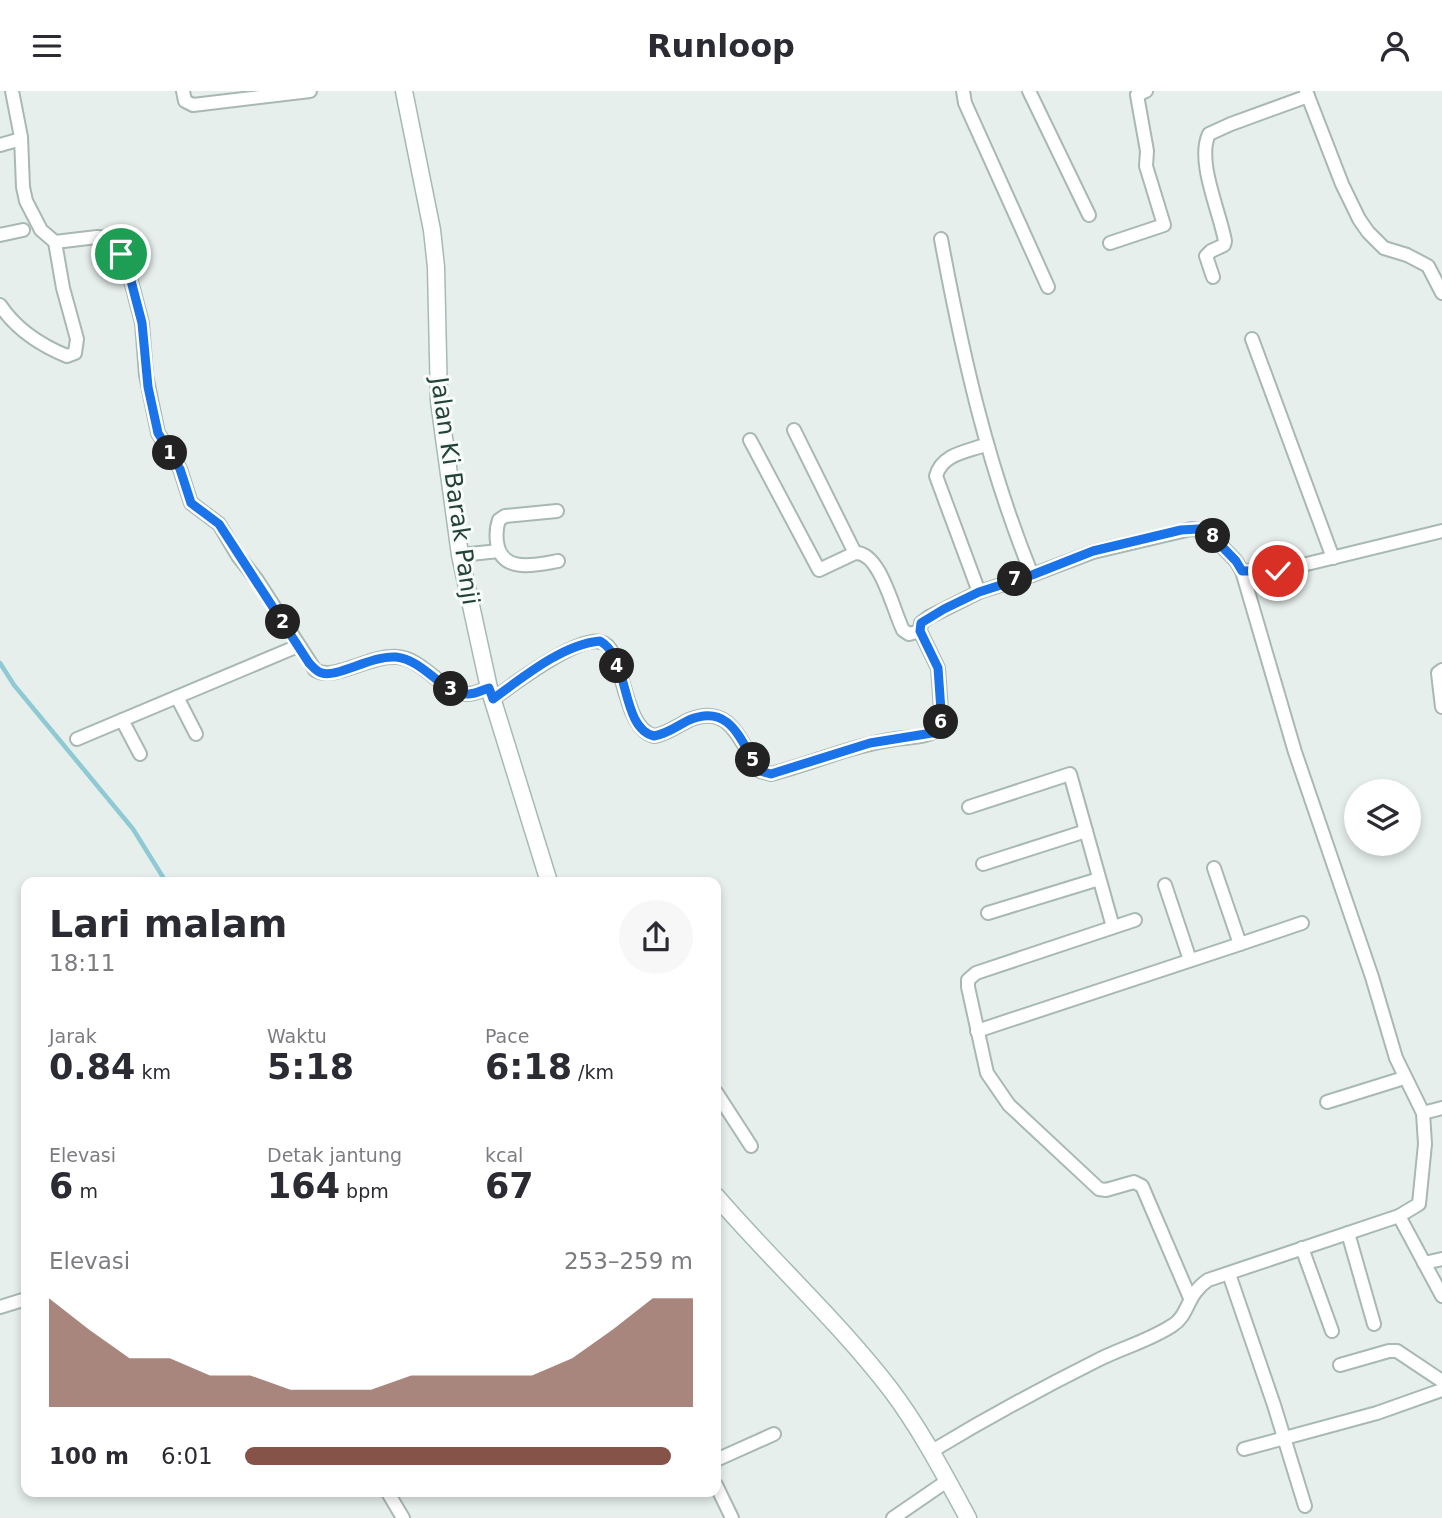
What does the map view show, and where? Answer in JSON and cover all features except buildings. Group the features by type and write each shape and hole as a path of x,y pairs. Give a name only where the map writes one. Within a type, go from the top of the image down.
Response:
{"street":[{"path":"0,305 16,325 41,344 67,356 75,353 78,347 77,339 63,288 55,242 41,230 26,201 21,139 12,91"},
{"path":"183,91 185,101 193,104 310,91"},
{"name":"Jalan Ki Barak Panji","path":"404,91 432,230 436,267 439,401 460,555 491,693 547,877"},
{"path":"963,91 965,103 1048,287"},
{"path":"1029,91 1089,215"},
{"path":"1110,243 1164,225 1146,166 1147,151 1137,95 1146,91"},
{"path":"1213,277 1206,256 1225,241 1208,171 1206,146 1209,134 1307,94 1342,184 1359,219 1384,247 1428,266 1442,293"},
{"path":"0,145 21,139"},
{"path":"0,235 23,230"},
{"path":"55,242 97,237 108,238 115,243 130,277 140,316 148,387 158,433 180,469 191,503 219,524 309,663 320,673 332,674 365,661 397,657 418,664 460,693 491,693 550,660 600,641 606,644 615,660 641,729 654,736 693,719 713,716 721,718 732,726 760,771 771,774 870,743 938,730 942,725 938,668 920,631 921,623 979,592 1093,551 1168,533 1198,529 1207,531 1217,540 1242,571 1295,752 1404,1077 1423,1113 1424,1144 1419,1204 1399,1216 1208,1280 1196,1288 1182,1317 1171,1327 1058,1380 932,1451"},
{"path":"941,239 952,301 985,445 1032,575"},
{"path":"1252,339 1332,558"},
{"path":"794,430 855,552"},
{"path":"750,440 819,571 855,552 869,556 875,564 902,630 909,634 920,631"},
{"path":"979,592 936,476 944,461 985,445"},
{"path":"557,511 517,513 499,520 496,527 499,551 502,558 511,563 523,565 558,561"},
{"path":"1242,571 1278,571 1442,531"},
{"path":"460,555 499,551"},
{"path":"77,739 298,646"},
{"path":"1442,670 1437,679 1442,707"},
{"path":"177,697 196,734"},
{"path":"122,720 140,754"},
{"path":"969,807 1070,774 1113,927"},
{"path":"983,864 1086,831"},
{"path":"1214,867 1240,944"},
{"path":"988,913 1100,879"},
{"path":"1165,885 1190,960"},
{"path":"1135,920 971,975 968,987 987,1073 1005,1101 1094,1185 1106,1190 1134,1182 1142,1186 1190,1298"},
{"path":"977,1031 1302,923"},
{"path":"1327,1102 1404,1077"},
{"path":"721,1100 751,1146"},
{"path":"1423,1113 1442,1108"},
{"path":"721,1201 857,1349 891,1391 932,1451 968,1518"},
{"path":"1399,1216 1442,1296"},
{"path":"1348,1233 1374,1324"},
{"path":"1302,1248 1332,1331"},
{"path":"1424,1263 1442,1259"},
{"path":"1229,1274 1305,1506"},
{"path":"0,1307 21,1301"},
{"path":"1340,1365 1397,1351 1442,1381"},
{"path":"1244,1448 1377,1413 1442,1390"},
{"path":"721,1458 774,1434"},
{"path":"893,1518 947,1481"},
{"path":"721,1495 732,1518"},
{"path":"391,1497 403,1518"}],"waterway":[{"path":"0,663 14,685 133,829 163,877"}],"route":[{"path":"121,254 142,323 146,375 158,433 180,469 191,503 219,524 309,663 320,673 332,674 365,661 397,657 410,660 425,669 453,691 468,694 489,688 493,699 550,660 600,641 606,644 615,660 641,729 654,736 704,716 721,718 732,726 760,771 771,774 870,743 938,730 942,725 938,668 923,641 921,623 979,592 1093,551 1181,530 1207,531 1242,571 1278,571"}]}
